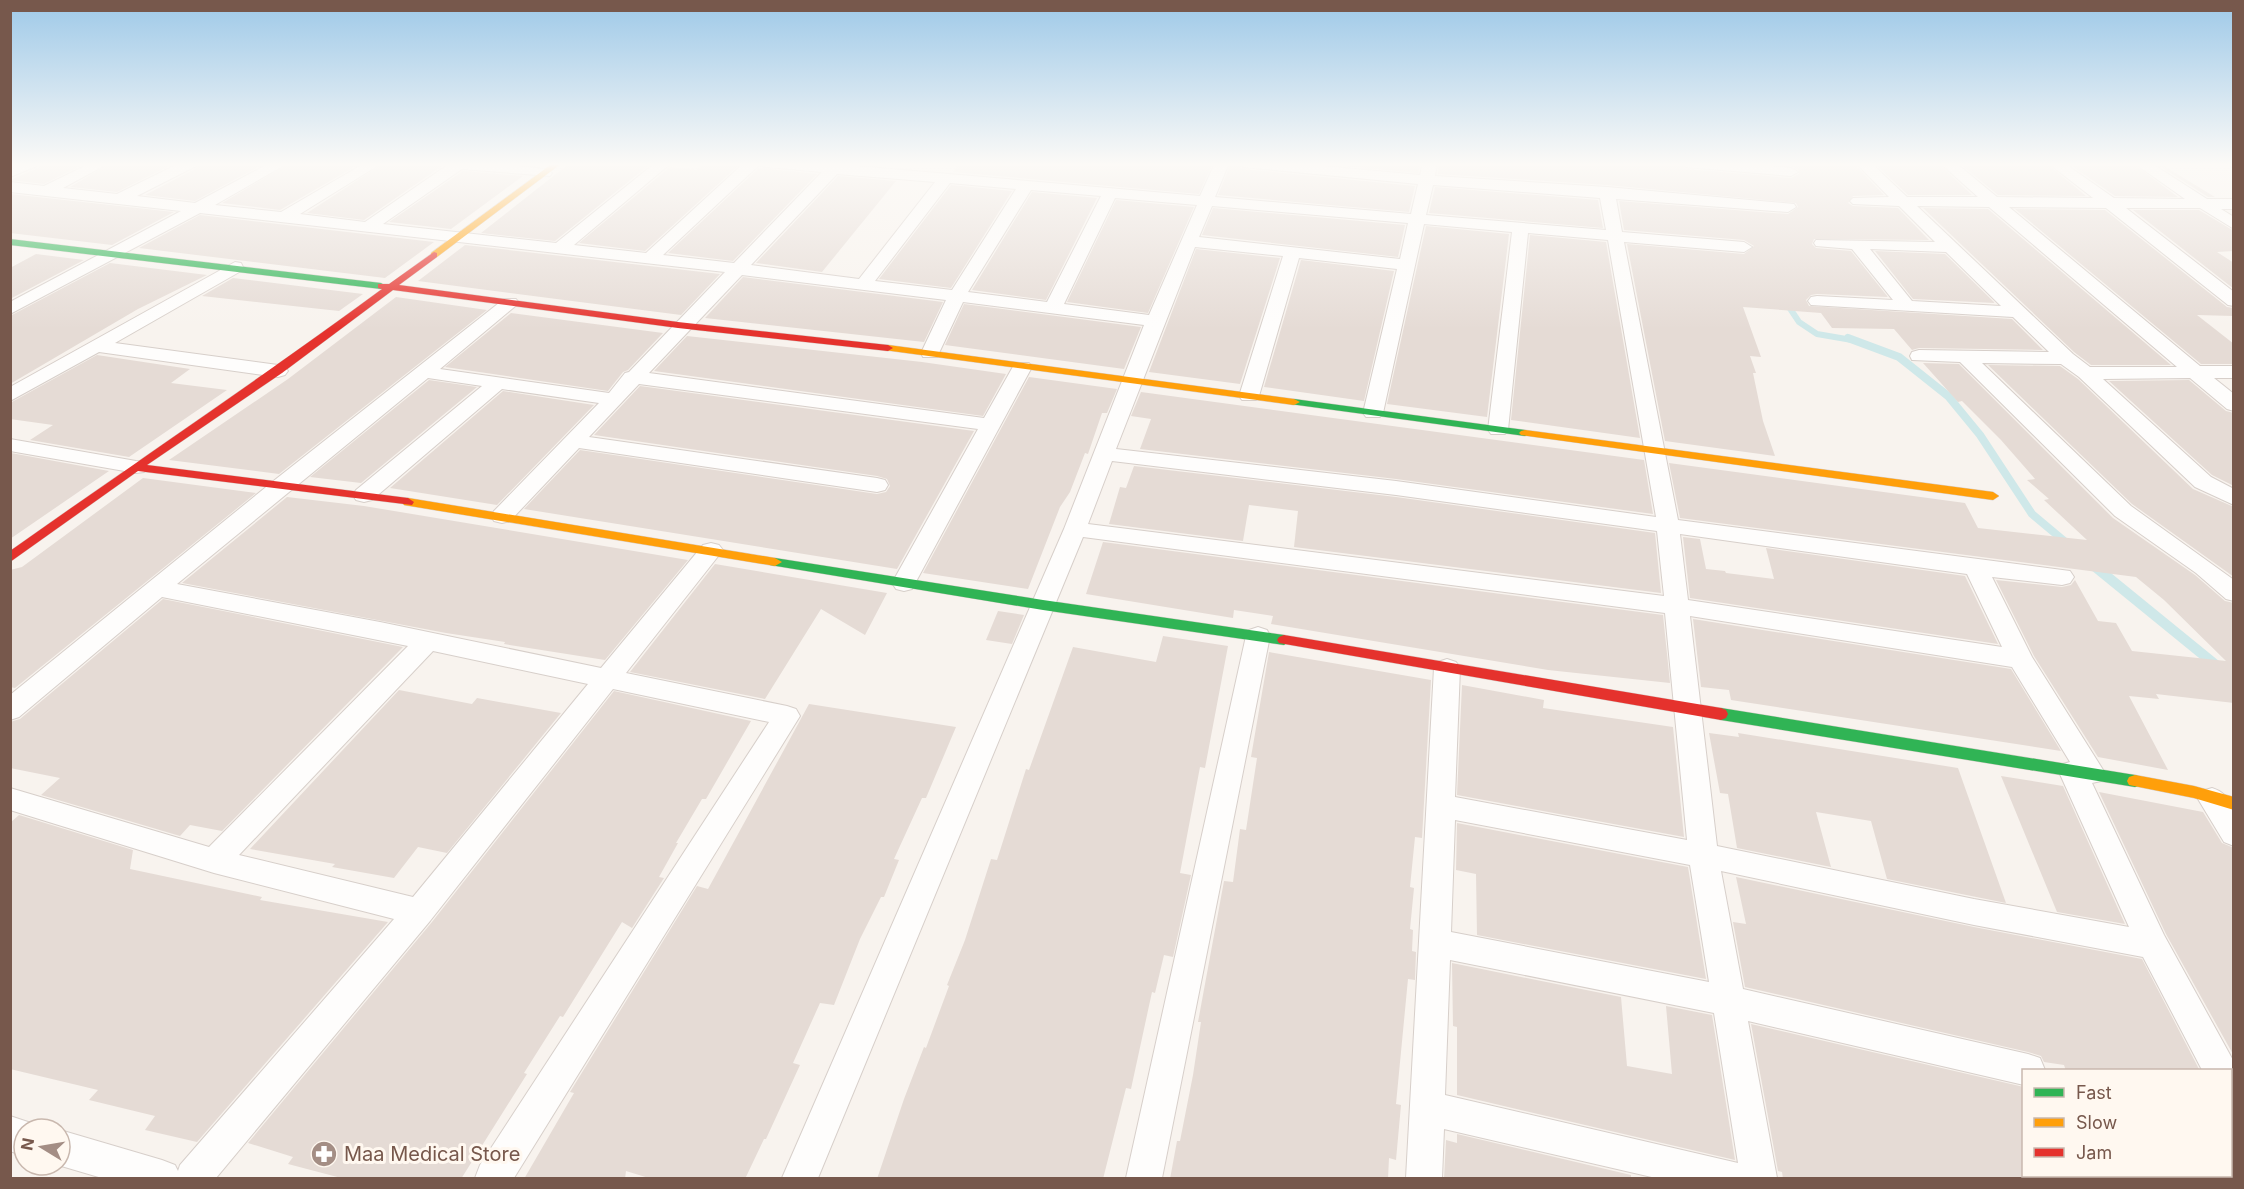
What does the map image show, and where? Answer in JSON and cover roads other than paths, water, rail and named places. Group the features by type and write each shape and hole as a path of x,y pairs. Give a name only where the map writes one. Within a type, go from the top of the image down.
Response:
{"street":[{"path":"10,309 179,218"},
{"path":"298,218 650,258 1155,321"},
{"path":"369,226 379,218"},
{"path":"10,558 136,466 278,371 483,218"},
{"path":"560,248 596,218"},
{"path":"650,258 693,218"},
{"path":"502,516 785,218"},
{"path":"864,284 915,218"},
{"path":"930,353 957,296 1005,218"},
{"path":"1053,308 1097,218"},
{"path":"800,1179 1075,529 1197,218"},
{"path":"1391,218 1744,248"},
{"path":"1612,218 1668,524 1703,855 1759,1179"},
{"path":"1922,218 2066,358 2086,373 2203,482 2234,498"},
{"path":"2011,218 2234,405"},
{"path":"2130,218 2234,301"},
{"path":"1373,413 1418,221"},
{"path":"1498,430 1520,230"},
{"path":"1188,241 1408,265"},
{"path":"10,242 235,267 683,325 930,353 1993,496"},
{"path":"1822,243 1952,248"},
{"path":"1857,244 1907,306"},
{"path":"1249,396 1292,252"},
{"path":"10,395 235,267"},
{"path":"1816,301 2019,312"},
{"path":"10,710 284,484 510,303"},
{"path":"97,346 278,371"},
{"path":"1919,356 2066,358"},
{"path":"1965,357 2123,511 2204,568 2234,593"},
{"path":"904,583 1022,367"},
{"path":"424,372 612,399"},
{"path":"2086,373 2234,372"},
{"path":"632,377 990,425"},
{"path":"364,495 496,384"},
{"path":"574,441 877,485"},
{"path":"10,445 136,466 284,484 502,516 904,583 1258,636 1688,709 2082,772 2194,792 2223,801 2234,834"},
{"path":"1105,454 1396,488 1976,568 2062,577"},
{"path":"1075,529 1676,606 2020,659"},
{"path":"193,1179 419,912 711,550"},
{"path":"1976,568 2020,659 2082,772 2153,945 2219,1069"},
{"path":"159,589 428,641 787,716 493,1179"},
{"path":"1144,1179 1258,636"},
{"path":"214,861 428,641"},
{"path":"1424,1179 1429,1108 1447,668"},
{"path":"10,799 214,861 419,912"},
{"path":"1440,806 1703,855 1974,912 2153,945"},
{"path":"1435,943 1728,1001 2022,1070"},
{"path":"1429,1108 1731,1179"},
{"path":"72,1152 162,1179"}],"waterway":[{"path":"1785,301 1799,322 1817,334 1852,340"},
{"path":"1848,338 1899,357 1948,396 1980,435 2032,514 2069,545"},
{"path":"2093,565 2217,666"}],"place":[{"name":"Maa Medical Store","path":"324,1154"}]}
